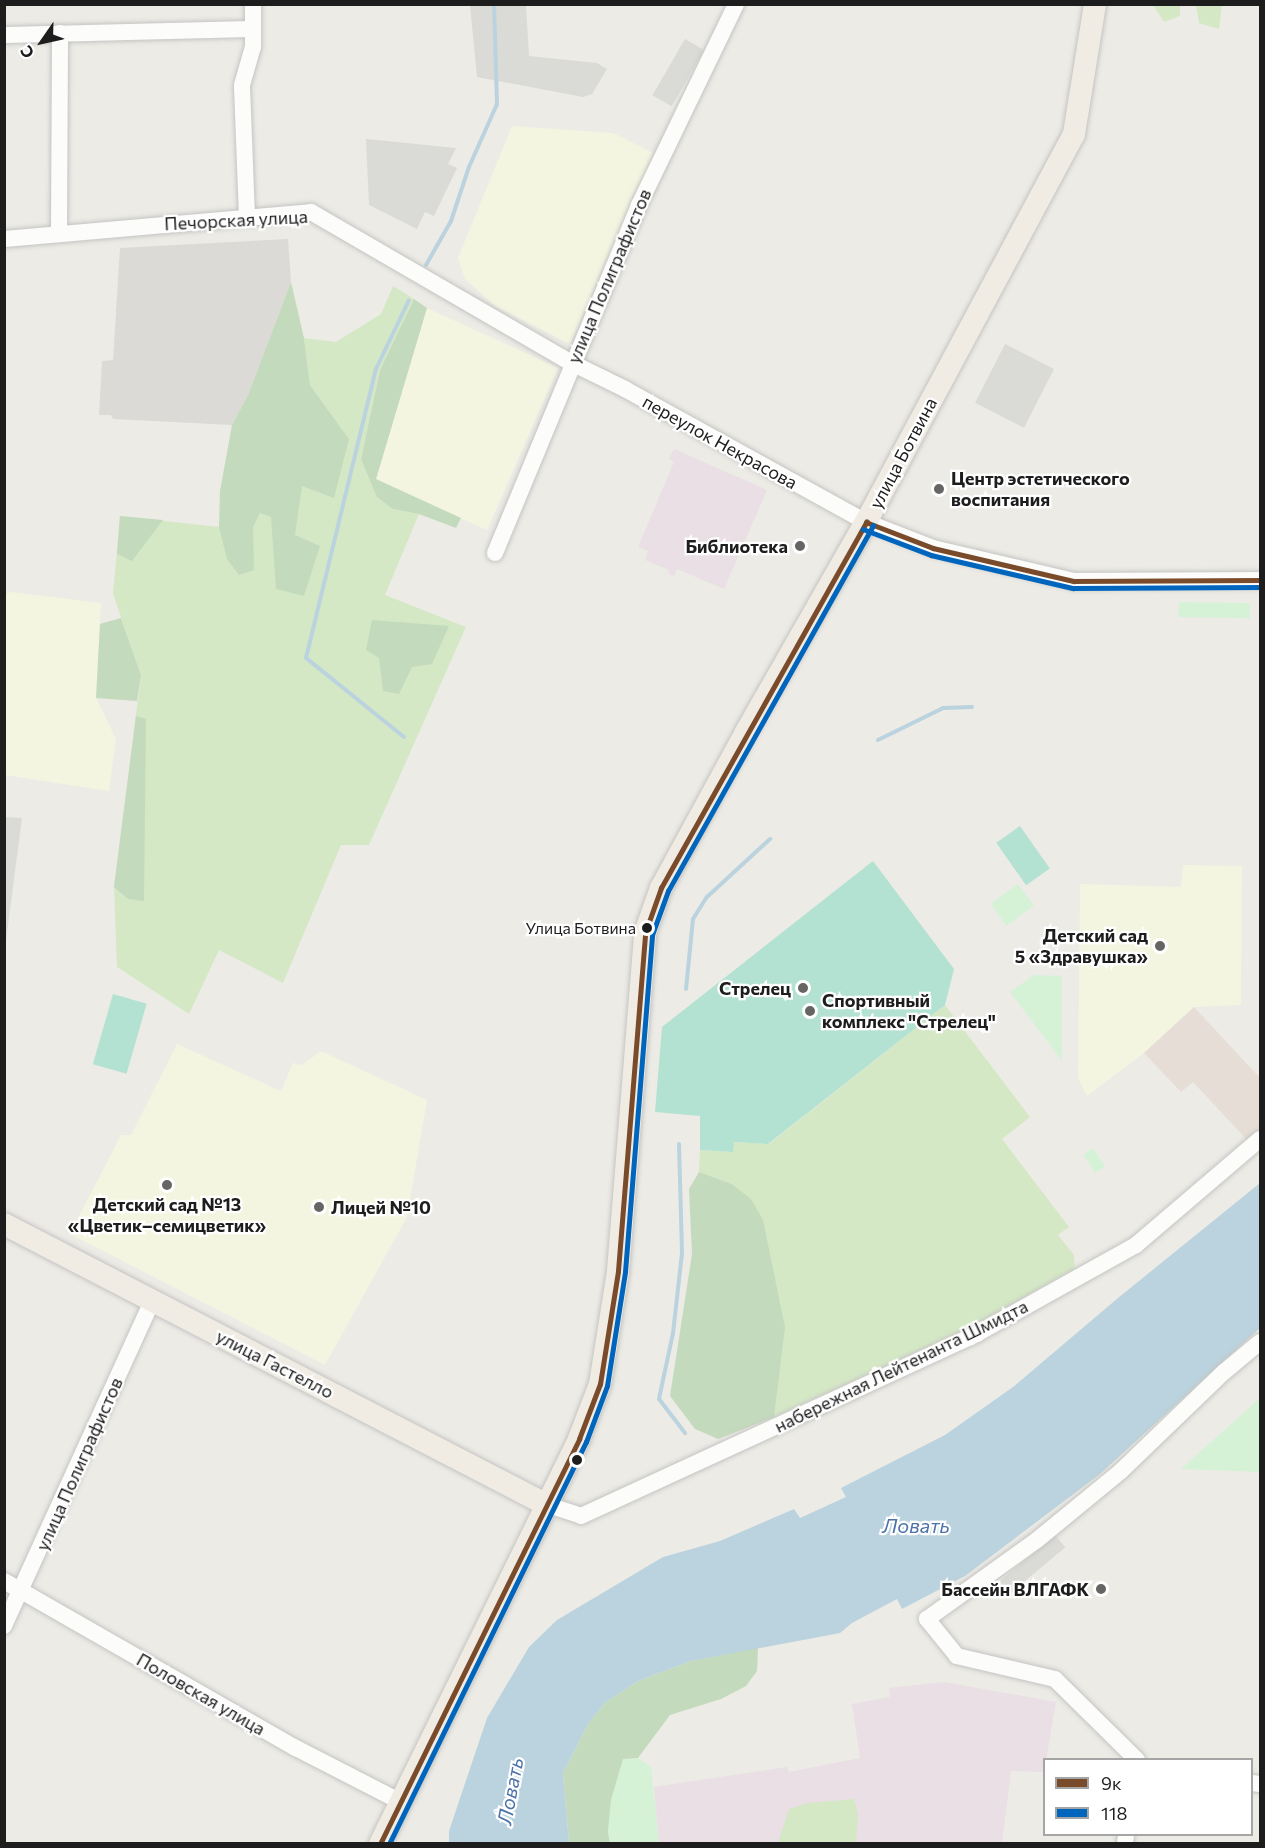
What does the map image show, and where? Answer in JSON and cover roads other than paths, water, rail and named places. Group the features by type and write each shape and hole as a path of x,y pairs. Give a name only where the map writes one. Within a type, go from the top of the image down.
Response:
{"main road":[{"name":"улица Ботвина","path":"380,1844 545,1504 579,1439 600,1384 618,1271 645,933 661,888 746,732 866,522 1074,134 1098,8"},
{"name":"улица Гастелло","path":"4,1224 545,1504"}],"street":[{"path":"247,217 242,85 253,47 253,4"},
{"name":"улица Полиграфистов","path":"495,553 639,205 736,4"},
{"path":"4,35 253,29"},
{"path":"59,233 60,33"},
{"name":"Печорская улица","path":"4,239 311,212 572,363"},
{"name":"переулок Некрасова","path":"572,363 625,389 866,522 933,548 1074,581 1260,580"},
{"name":"набережная Лейтенанта Шмидта","path":"545,1504 581,1516 978,1333 1136,1245 1260,1140"},
{"name":"улица Полиграфистов","path":"4,1626 22,1591 152,1301"},
{"path":"1133,1758 1055,1679 957,1656 927,1619 1037,1540 1121,1471 1224,1372 1260,1342"},
{"name":"Половская улица","path":"4,1581 296,1748 401,1802"}],"water":[{"name":"Ловать","path":"1260,1183 1260,1328 1100,1474 965,1576 902,1609 897,1599 852,1623 840,1633 691,1661 638,1681 606,1702 588,1724 563,1773 569,1843 449,1843 449,1831 487,1718 529,1647 557,1620 663,1557 720,1541 794,1509 800,1518 846,1497 841,1488 945,1435 1013,1387"}],"waterway":[{"path":"426,265 451,221 469,167 497,104 494,4"},
{"path":"404,737 306,658 376,369 409,300"},
{"path":"878,740 943,708 972,707"},
{"path":"686,989 693,919 707,897 770,839"},
{"path":"679,1144 682,1253 673,1333 659,1399 685,1433"}],"place":[{"name":"Центр эстетического воспитания","path":"939,489"},
{"name":"Библиотека","path":"800,546"},
{"name":"Улица Ботвина","path":"647,928"},
{"name":"Детский сад 5 «Здравушка»","path":"1160,946"},
{"name":"Стрелец","path":"803,988"},
{"name":"Спортивный комплекс \"Стрелец\"","path":"810,1011"},
{"name":"Детский сад №13 «Цветик–семицветик»","path":"167,1185"},
{"name":"Лицей №10","path":"319,1207"},
{"name":"Бассейн ВЛГАФК","path":"1101,1589"}]}
